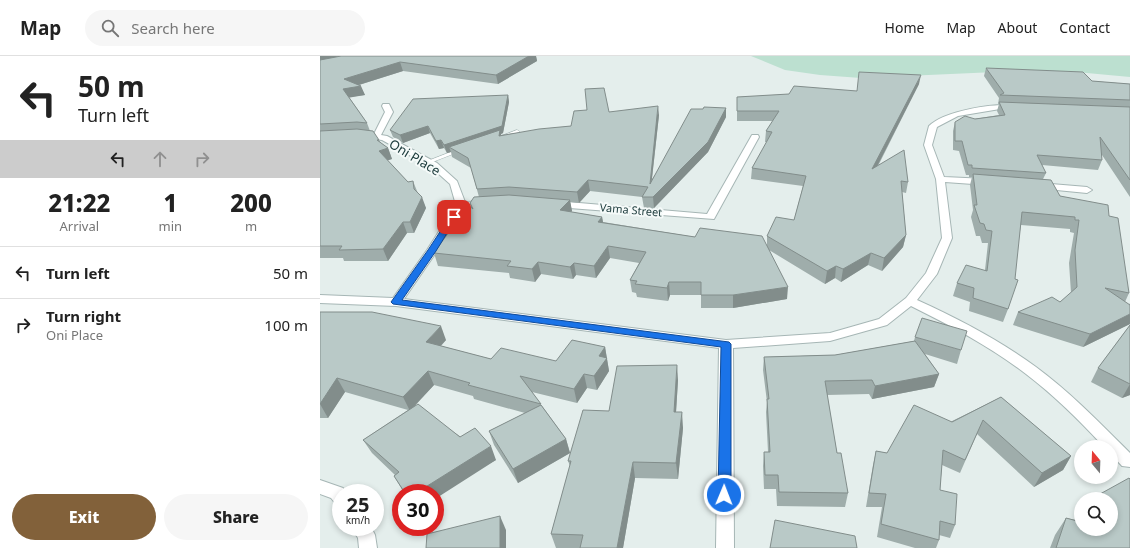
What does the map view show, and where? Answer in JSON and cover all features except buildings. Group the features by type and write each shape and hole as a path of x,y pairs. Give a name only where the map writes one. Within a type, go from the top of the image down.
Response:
{"street":[{"path":"353,136 377,136 389,112 386,106"},
{"path":"320,299 396,302 726,344 830,337 883,322 910,301 931,274 947,238 940,179 928,145 933,126 956,114 1000,107 1023,108"},
{"name":"Oni Place","path":"377,136 384,138 428,162 454,183 461,205"},
{"name":"Vama Street","path":"548,204 710,217 754,137"},
{"path":"940,179 994,183"},
{"path":"1033,186 1087,190"},
{"path":"396,302 432,251 461,205 498,203"},
{"path":"910,301 949,319 995,345 1043,380 1128,461"},
{"path":"725,548 726,344"},
{"path":"320,487 332,491"},
{"path":"366,536 368,548"}],"lane":[{"path":"497,138 517,132"},
{"path":"428,162 471,146"}],"green space":[{"path":"751,56 1130,56 1130,77 1076,72 1018,71 861,78 820,75 785,70"}],"route":[{"path":"454,217 396,302 726,344 724,495"}]}
